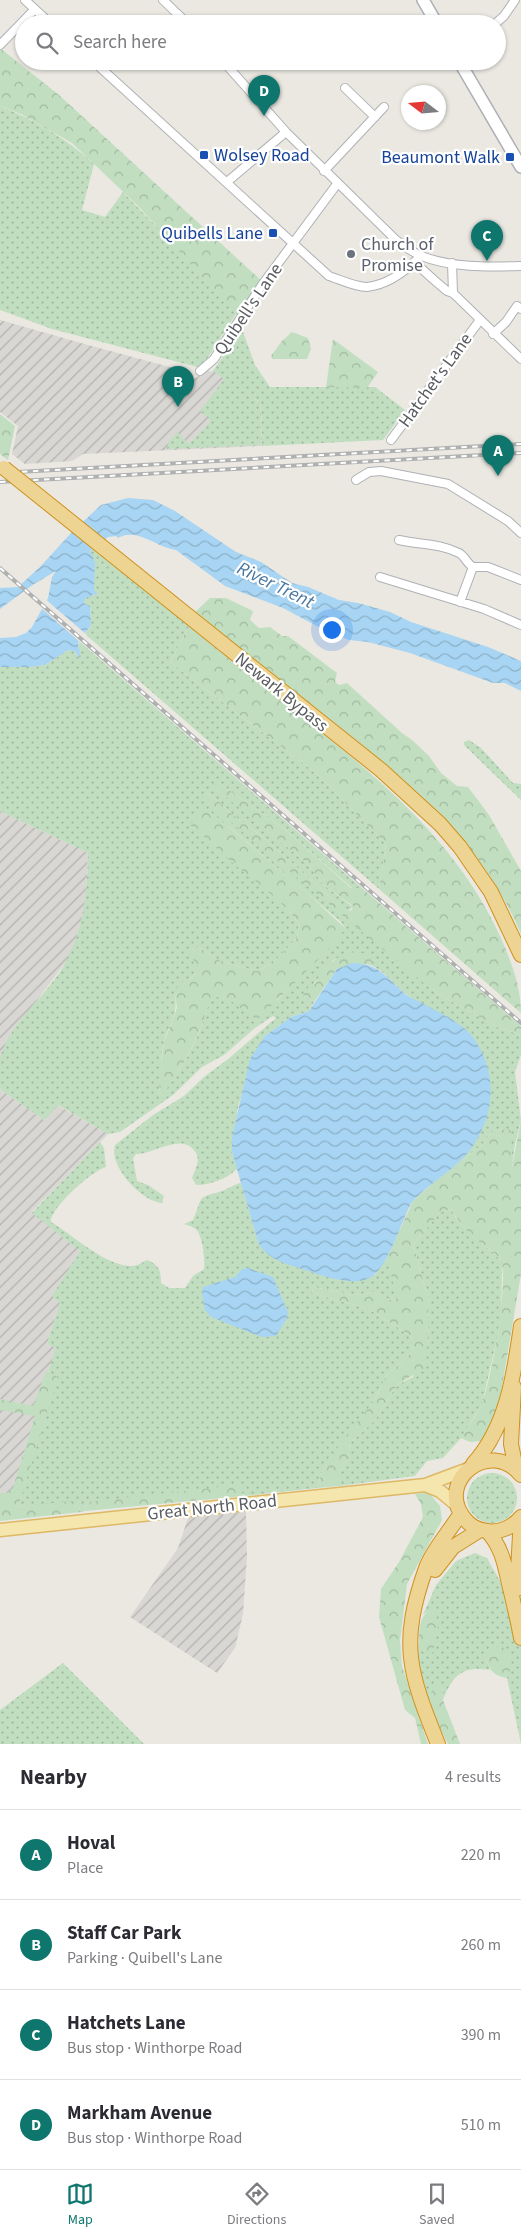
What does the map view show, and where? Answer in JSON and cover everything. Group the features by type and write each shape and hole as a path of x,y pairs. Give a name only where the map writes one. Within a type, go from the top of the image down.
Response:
{"highway":[{"name":"Newark Bypass","path":"2,467 381,770 440,824 460,847 491,892 521,955"},
{"path":"438,1744 417,1690 410,1656 411,1623 426,1568 459,1509 458,1485 492,1440 513,1376 521,1326"},
{"path":"513,1376 514,1402 511,1449 519,1472"},
{"path":"470,1468 481,1462 492,1460 504,1462 519,1472"},
{"path":"459,1509 469,1523 484,1530 498,1545 515,1602 521,1638"},
{"path":"423,1582 453,1547 484,1530 506,1529 521,1517"},
{"path":"515,1602 521,1517"}],"main road":[{"path":"422,0 431,15"},
{"path":"464,70 521,167"},
{"name":"Great North Road","path":"0,1530 425,1485 470,1468"},
{"path":"425,1485 440,1491 459,1509"}],"street":[{"path":"26,0 41,15"},
{"path":"505,15 515,0"},
{"path":"166,1 179,15"},
{"path":"29,15 35,9"},
{"path":"0,45 15,30"},
{"path":"103,70 329,276 351,284 367,287 397,276 421,256"},
{"path":"231,70 286,132 396,240 421,256 452,263 521,266"},
{"path":"345,88 375,117"},
{"path":"324,171 384,107"},
{"path":"228,182 286,132"},
{"name":"Quibell's Lane","path":"200,372 214,359 262,285 337,184"},
{"name":"Hatchet's Lane","path":"414,262 447,291 453,293 493,334 521,359"},
{"path":"452,263 453,293"},
{"path":"493,334 519,308 521,299"},
{"name":"Hatchet's Lane","path":"391,440 480,320"},
{"path":"356,480 369,472 381,471 448,484 508,521 521,533"},
{"path":"399,540 418,544 430,543 460,554 473,567 488,567 521,580"},
{"path":"460,602 473,567"},
{"path":"380,577 484,609 521,625"}],"shaded area":[{"path":"0,320 185,371 191,381 208,370 211,372 213,370 261,403 262,446 83,454 72,461 25,464 12,454 18,426 0,412"},
{"path":"0,811 88,853 86,899 80,928 68,959 11,1035 0,1059"},
{"path":"0,1089 44,1120 57,1105 108,1134 32,1212 80,1251 53,1296 60,1303 47,1344 57,1348 48,1372 47,1414 30,1471 18,1507 0,1509"},
{"path":"246,1512 247,1556 243,1614 235,1648 217,1673 130,1617 178,1548 189,1515"}],"green space":[{"path":"0,48 15,60 15,70 28,70 59,95 264,283 241,320 138,206 72,143 21,114 0,106"},
{"path":"0,106 50,130 94,164 82,210 105,217 123,192 236,314 201,368 52,329 0,310"},
{"path":"242,329 255,365 270,387 375,387 405,410 383,440 262,446 261,403 246,393 260,403 261,445 167,449 168,444 177,432 189,444 211,421 200,411 224,379 213,371"},
{"path":"292,332 308,338 311,349 307,359 272,359 271,356 282,341"},
{"path":"333,339 378,372 367,388 326,387"},
{"path":"0,414 15,426 8,460 0,454"},
{"path":"91,548 189,626 170,662 316,773 386,844 379,889 85,634 91,625 90,606 84,603 86,597 94,595 94,561 90,553"},
{"path":"210,598 226,598 253,611 250,620 259,628 270,627 282,636 288,636 337,673 335,682 339,685 347,683 412,740 429,756 441,773 457,786 468,787 489,815 521,871 521,934 487,872 444,819 395,772 195,612"},
{"path":"189,626 386,787 438,841 462,871 482,902 500,936 517,983 521,1013 379,889 386,844 316,773 170,662"},
{"path":"79,641 362,888 352,888 286,830 219,783 216,788 308,864 324,885 353,907 348,911 341,907 263,837 229,812 222,804 206,793 202,797 435,992 497,1027 521,1035 521,1055 515,1072 521,1120 511,1172 511,1130 497,1129 489,1135 482,1145 443,1174 470,1150 455,1022 403,992 384,974 370,965 373,959 348,951 341,957 333,960 304,996 314,1002 309,1011 291,1017 265,1036 238,1107 232,1152 237,1169 218,1181 196,1185 192,1178 198,1159 196,1152 188,1145 174,1144 136,1154 133,1158 137,1181 148,1185 164,1196 162,1203 154,1201 136,1190 128,1182 117,1163 114,1153 115,1145 153,1115 184,1096 205,1076 227,1060 276,1018 273,1016 255,1028 224,1055 202,1067 173,1095 120,1132 108,1134 58,1105 44,1120 0,1089 0,1058 5,1044 22,1018 61,970 74,944 84,906 88,853 0,811 0,667 45,665 68,650 74,651 79,657","holes":["228,826 341,922 345,928 278,1000 244,1008 227,998 214,996 194,1044 179,1071 160,1096 162,1054 166,1035 174,1014 175,993 196,973 198,947 222,962 257,971 273,963 297,938 299,924 290,912 213,842"]},
{"path":"469,740 481,748 513,783 521,784 521,800 464,745 464,742"},
{"path":"219,783 286,830 351,888 362,888 521,1026 521,1035 497,1027 435,992 201,797 206,793 222,804 229,812 263,837 341,907 348,911 352,910 353,906 324,885 308,864 215,788 213,784"},
{"path":"205,807 306,892 345,928 337,941 257,1020 227,998 214,997 211,1000 189,1054 173,1081 160,1097 159,1077 164,1042 177,1008 175,993 179,983 189,980 196,973 196,963 190,956 191,949 198,947 222,962 257,971 273,963 297,938 299,924 285,907 190,825"},
{"path":"348,951 369,954 373,959 370,965 365,964 337,969 314,1002 303,996 309,986 315,984 324,967"},
{"path":"521,1120 521,1274 497,1416 481,1441 470,1442 461,1438 477,1413 485,1394 498,1332 503,1272 499,1258 466,1230 451,1209 440,1212 413,1245 429,1300 426,1367 397,1385 375,1420 350,1443 348,1459 339,1473 339,1486 317,1488 323,1469 345,1437 374,1401 386,1376 413,1351 411,1336 369,1309 312,1293 313,1287 355,1295 375,1292 390,1300 397,1299 387,1257 413,1201 443,1174 482,1145 489,1135 497,1129 511,1130 512,1167"},
{"path":"100,1142 104,1148 106,1167 73,1190 57,1208 51,1222 90,1249 112,1261 133,1266 147,1260 151,1262 158,1268 161,1283 169,1288 185,1288 193,1276 204,1269 200,1236 196,1229 184,1224 193,1220 203,1197 241,1183 258,1242 375,1275 387,1257 398,1299 390,1300 375,1292 355,1295 313,1287 312,1293 369,1309 411,1336 413,1351 386,1376 374,1401 323,1469 317,1488 244,1496 244,1494 87,1502 85,1511 81,1512 79,1507 71,1502 18,1507 57,1378 48,1372 56,1348 47,1344 60,1303 52,1296 80,1251 32,1213"},
{"path":"451,1209 457,1220 502,1262 501,1321 482,1404 461,1438 443,1458 427,1461 415,1476 339,1486 339,1473 348,1459 350,1443 375,1420 397,1385 413,1377 427,1343 429,1300 413,1245 440,1212"},
{"path":"46,1371 58,1377 18,1507 71,1501 79,1507 81,1512 0,1521 0,1493 7,1493 13,1488 35,1416 0,1410 0,1399 33,1406"},
{"path":"487,1473 497,1473 510,1480 517,1493 517,1503 510,1516 497,1523 487,1523 478,1519 471,1512 467,1503 467,1493 471,1484 478,1477"},
{"path":"238,1485 244,1496 85,1511 87,1502"},
{"path":"428,1492 440,1506 442,1520 407,1584 400,1641 402,1666 428,1744 421,1744 415,1718 405,1710 379,1617 381,1589 399,1562 423,1517 421,1504 415,1494"},
{"path":"475,1553 487,1558 501,1583 506,1608 521,1597 521,1744 507,1678 509,1670 486,1658 490,1670 472,1669 465,1671 455,1678 443,1700 442,1687 429,1703 421,1673 419,1647 430,1610 423,1615 436,1585 456,1561"},
{"path":"430,1610 436,1611 438,1630 432,1655 426,1655 419,1647 419,1632 423,1618"},
{"path":"501,1646 508,1651 512,1665 507,1678 493,1672 486,1658 493,1648"},
{"path":"63,1663 144,1744 0,1744 0,1710"},
{"path":"435,1685 442,1687 443,1700 460,1744 448,1744 434,1715 430,1700 431,1692"}],"water":[{"name":"River Trent","path":"128,498 153,500 175,511 236,552 261,562 292,583 308,587 339,600 390,612 411,622 488,647 521,661 521,691 505,683 493,683 410,653 368,642 349,640 328,632 283,608 225,586 176,550 133,535 125,535 118,538 116,536 108,537 90,551 95,562 94,590 98,594 92,595 91,598 86,597 84,603 90,606 91,625 78,643 81,659 74,651 68,650 45,665 0,667 0,638 16,637 26,633 32,627 48,598 52,577 56,571 31,586 0,609 0,588 18,587 101,505"},
{"path":"353,963 376,968 407,995 451,1019 471,1034 482,1053 487,1067 491,1095 485,1123 471,1149 459,1162 421,1193 413,1202 380,1268 370,1278 361,1281 331,1278 285,1263 272,1257 262,1248 258,1242 232,1152 232,1137 250,1059 265,1036 291,1017 309,1011 337,969"},
{"path":"248,1268 273,1277 288,1312 287,1318 276,1336 262,1337 211,1317 205,1310 202,1294 203,1287 235,1277 242,1269"}],"pier":[{"path":"44,598 87,635 81,643 40,607"}],"railway":[{"path":"0,473 521,444"},
{"path":"0,482 521,453"},
{"path":"0,568 521,1023"}],"place":[{"name":"Markham Avenue","path":"264,116"},
{"name":"Wolsey Road","path":"204,155"},
{"name":"Beaumont Walk","path":"510,157"},
{"name":"Quibells Lane","path":"273,233"},
{"name":"Church of Promise","path":"351,254"},
{"name":"Hatchets Lane","path":"487,261"},
{"name":"Staff Car Park","path":"178,407"},
{"name":"Hoval","path":"498,476"}]}
